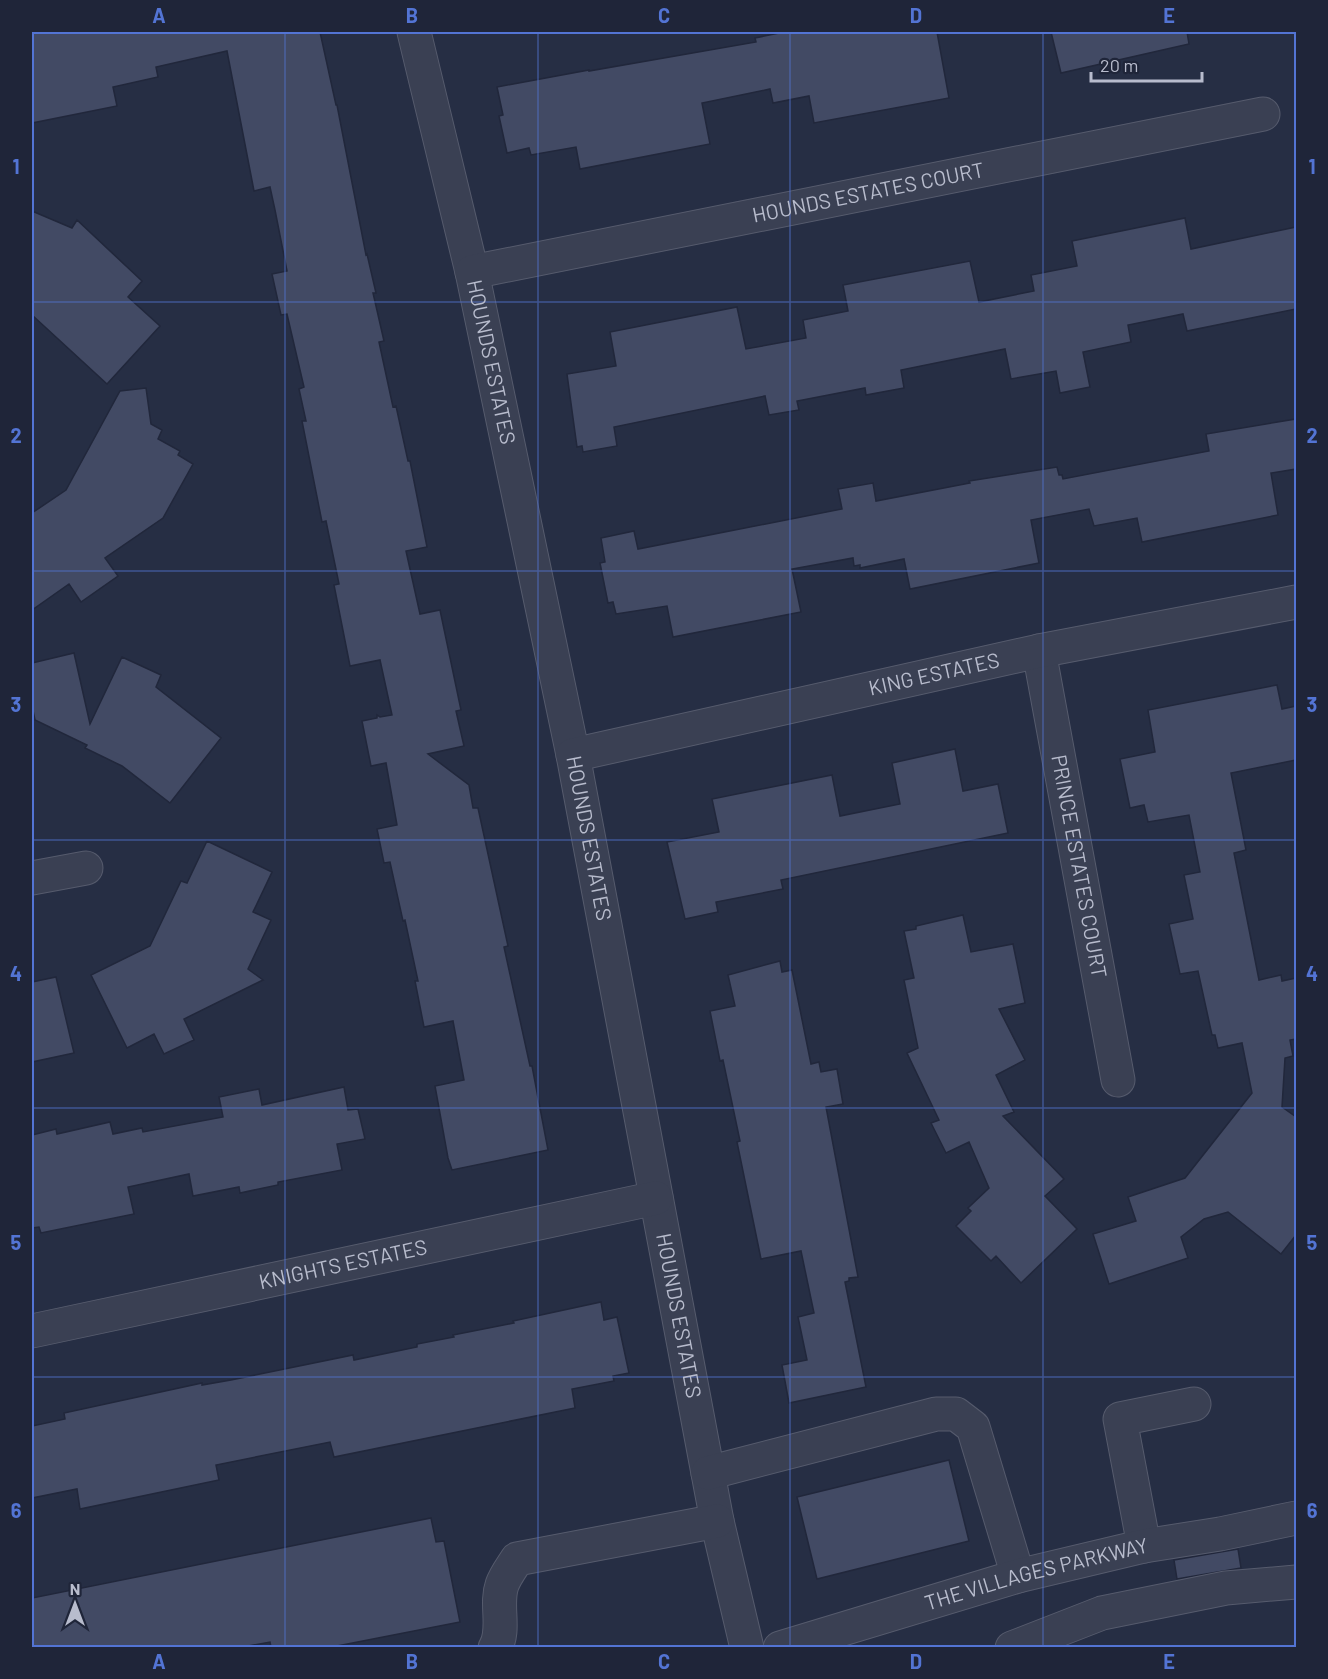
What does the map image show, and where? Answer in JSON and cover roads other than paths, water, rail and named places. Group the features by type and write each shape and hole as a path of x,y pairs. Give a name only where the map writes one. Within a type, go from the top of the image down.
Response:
{"street":[{"name":"HOUNDS ESTATES","path":"414,32 472,272 573,755 717,1521 747,1647"},
{"name":"HOUNDS ESTATES COURT","path":"472,272 1263,114"},
{"name":"KING ESTATES","path":"573,755 1039,651 1296,602"},
{"name":"PRINCE ESTATES COURT","path":"1039,651 1118,1080"},
{"path":"32,878 86,868"},
{"name":"KNIGHTS ESTATES","path":"32,1331 656,1198"},
{"path":"1144,1546 1120,1419 1194,1404"},
{"path":"708,1473 936,1414 956,1414 973,1427 1018,1576"},
{"name":"THE VILLAGES PARKWAY","path":"780,1647 1018,1576 1144,1546 1220,1534 1296,1518"},
{"path":"495,1647 500,1640 499,1609 502,1585 517,1559 717,1521"},
{"path":"1012,1647 1101,1613 1226,1588 1296,1582"}]}
